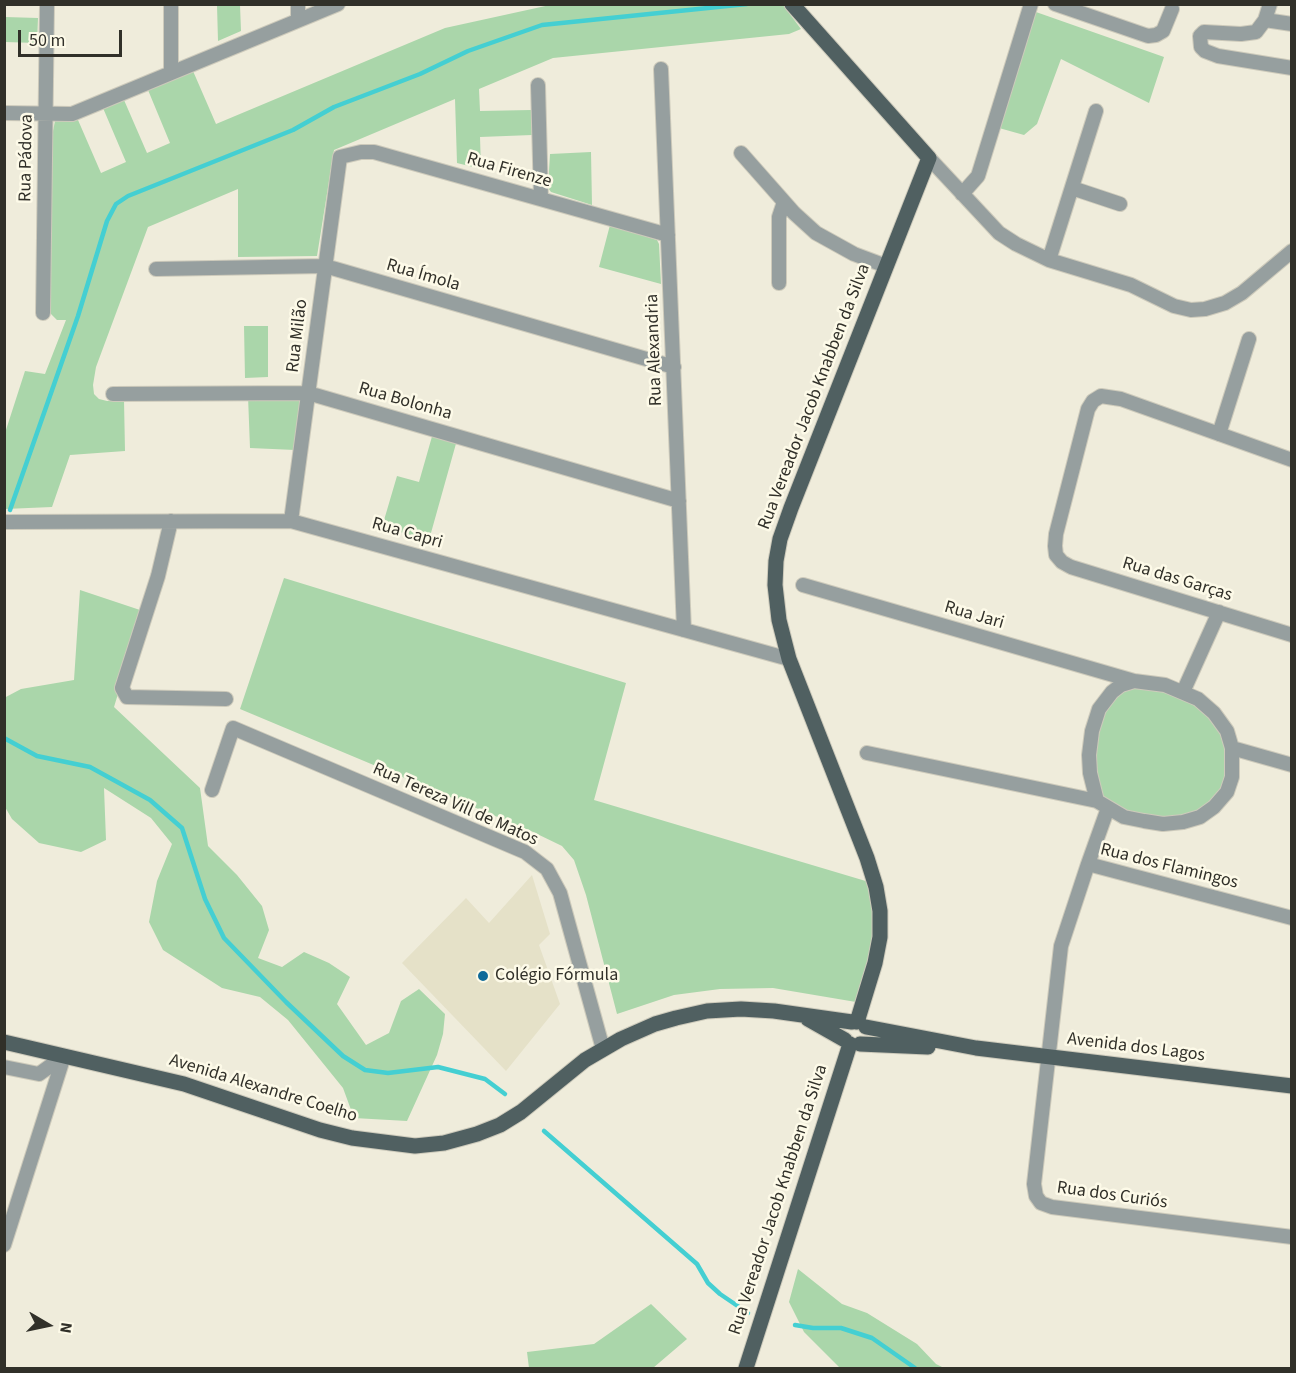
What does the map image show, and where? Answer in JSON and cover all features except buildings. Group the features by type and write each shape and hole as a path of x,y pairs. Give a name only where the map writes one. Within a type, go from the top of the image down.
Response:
{"main road":[{"path":"792,4 929,158"},
{"name":"Rua Vereador Jacob Knabben da Silva","path":"858,1024 880,937 880,911 876,887 867,858 789,659 780,620 776,561 780,539 929,158"},
{"name":"Avenida Alexandre Coelho","path":"4,1042 184,1084 312,1128 351,1138 415,1146 444,1143 500,1125 521,1112 585,1060 621,1039 655,1024 707,1011 741,1009 858,1024"},
{"name":"Avenida Alexandre Coelho","path":"801,1015 852,1043"},
{"path":"858,1024 866,1039 852,1043 844,1029 858,1024"},
{"name":"Avenida dos Lagos","path":"858,1024 976,1048"},
{"name":"Rua Vereador Jacob Knabben da Silva","path":"746,1368 852,1043"},
{"name":"Avenida dos Lagos","path":"852,1043 976,1048 1292,1086"}],"street":[{"name":"Rua Pádova","path":"44,313 47,4"},
{"path":"171,4 171,73"},
{"path":"298,4 298,21"},
{"path":"4,113 72,114 338,4"},
{"path":"962,194 978,176 1031,4"},
{"path":"1056,4 1148,36 1163,31 1172,9"},
{"path":"1270,4 1265,20 1256,33 1204,32 1200,36 1201,46 1205,51 1218,56 1292,68"},
{"path":"1265,20 1292,24"},
{"name":"Rua Alexandria","path":"661,69 684,630"},
{"path":"538,85 541,199"},
{"path":"1049,260 1096,111"},
{"name":"Rua Firenze","path":"340,157 361,152 374,152 668,235"},
{"path":"741,153 794,213 816,233 854,254 886,266"},
{"name":"Rua Milão","path":"291,521 340,157"},
{"path":"929,158 999,233 1016,244 1049,260 1117,280 1174,306 1191,310 1205,309 1225,303 1242,293 1292,251"},
{"path":"1072,188 1120,204"},
{"path":"779,283 779,217 784,202"},
{"name":"Rua Ímola","path":"156,269 325,266 674,367"},
{"path":"1249,339 1219,434 1292,460"},
{"name":"Rua Bolonha","path":"113,394 308,393 679,501"},
{"name":"Rua das Garças","path":"1219,434 1121,399 1101,396 1093,401 1088,410 1056,534 1056,555 1071,567 1292,635"},
{"path":"171,521 158,576 122,688 127,697 226,699"},
{"name":"Rua Capri","path":"4,522 291,521 789,659"},
{"name":"Rua Jari","path":"803,585 1134,681"},
{"path":"1184,692 1219,612"},
{"path":"867,753 1102,805 1124,817 1163,824 1183,822 1200,817 1214,807 1227,792 1232,777 1232,748 1227,731 1214,713 1198,699 1153,682 1134,681 1121,685 1112,692 1099,709 1092,731 1089,755 1090,773 1102,805 1088,864"},
{"name":"Rua Tereza Vill de Matos","path":"212,790 233,728 525,852 547,869 560,893 603,1049"},
{"path":"1232,748 1292,765"},
{"name":"Rua dos Flamingos","path":"1047,1056 1061,946 1088,864 1292,918"},
{"path":"4,1067 39,1074 64,1056"},
{"path":"4,1245 64,1056"},
{"name":"Rua dos Curiós","path":"1047,1056 1034,1184 1036,1196 1041,1203 1052,1207 1292,1237"}],"shaded area":[{"name":"Colégio Fórmula","path":"532,875 550,934 539,945 560,1004 506,1071 402,963 466,898 489,923"}],"green space":[{"path":"217,5 240,5 241,31 218,41"},
{"path":"550,5 783,5 801,29 789,34 553,58 479,89 480,111 531,110 532,135 480,137 481,169 457,163 455,99 334,150 317,256 238,257 238,189 148,227 96,367 93,385 94,394 99,399 124,400 125,451 70,455 52,507 5,509 5,433 25,371 45,374 66,320 57,320 49,308 52,136 55,121 78,120 101,173 126,162 103,108 124,100 147,153 170,143 148,90 193,71 216,124 445,28"},
{"path":"1036,12 1164,57 1149,103 1061,59 1037,124 1024,135 999,128"},
{"path":"5,17 38,18 37,43 5,42"},
{"path":"591,152 592,205 551,192 548,188 550,154"},
{"path":"610,225 657,240 661,284 599,267"},
{"path":"244,326 268,326 268,377 245,378"},
{"path":"248,396 302,398 295,450 250,448"},
{"path":"433,433 457,440 429,540 382,527 397,476 419,482"},
{"path":"284,578 626,683 594,800 869,882 875,912 870,961 856,1002 773,988 720,989 674,995 617,1014 586,895 574,860 562,846 240,709"},
{"path":"80,590 143,611 114,707 200,788 208,846 237,875 262,906 269,930 258,958 282,967 304,952 329,963 350,977 337,1004 366,1045 389,1033 401,1001 419,989 445,1014 443,1034 437,1055 407,1121 354,1118 343,1088 288,1020 260,997 222,988 163,950 149,922 157,881 172,844 151,818 104,788 106,840 81,852 39,843 12,819 5,807 4,698 21,689 74,680"},
{"path":"1135,686 1163,690 1195,704 1210,717 1222,733 1227,749 1227,776 1222,790 1211,803 1198,812 1182,817 1163,818 1126,812 1102,798 1095,772 1094,755 1097,732 1104,711 1115,696"},
{"path":"798,1269 842,1304 867,1313 917,1344 936,1364 944,1368 840,1368 804,1332 789,1302"},
{"path":"651,1304 687,1339 653,1368 529,1368 527,1352 594,1344"}],"waterway":[{"path":"10,510 78,316 107,221 116,204 128,196 293,130 334,107 420,74 468,51 542,25 747,4"},
{"path":"4,738 37,756 90,767 150,800 182,828 205,899 224,938 343,1056 365,1070 388,1073 438,1067 485,1079 505,1094"},
{"path":"544,1131 697,1264 708,1283 720,1294 748,1313"},
{"path":"795,1325 813,1328 841,1328 872,1338 915,1368"}],"place":[{"name":"Colégio Fórmula","path":"483,976"}]}
